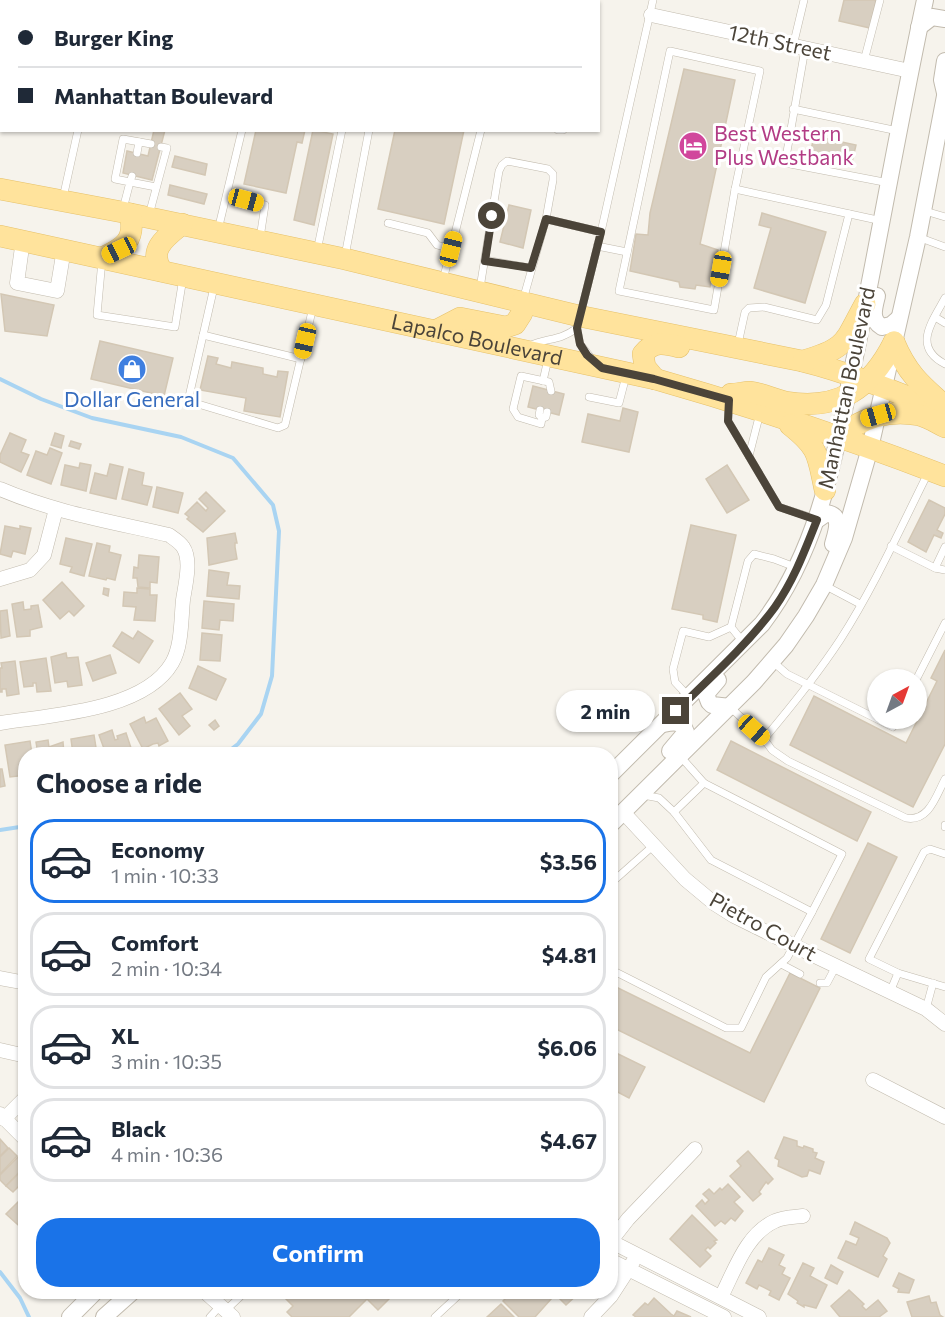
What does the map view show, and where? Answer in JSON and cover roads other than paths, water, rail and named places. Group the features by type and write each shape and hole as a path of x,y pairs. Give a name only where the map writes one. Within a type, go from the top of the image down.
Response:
{"main road":[{"path":"0,189 133,214 345,259 522,302 578,322 802,361 862,385 945,412"},
{"path":"102,258 119,250 131,236 133,214"},
{"path":"162,271 156,264 155,257 165,238 182,224"},
{"name":"Lapalco Boulevard","path":"0,236 654,379 722,398 937,473"},
{"path":"435,332 459,318 506,327 515,324 522,313 522,302"},
{"path":"802,361 830,353 840,347 866,304"},
{"path":"722,398 750,392 782,402 815,405 862,385 880,369 894,342"},
{"path":"894,342 906,368 913,377 945,406"},
{"path":"654,379 645,367 643,354 648,347 656,344 664,343 721,356 743,350"},
{"path":"770,414 811,443 815,449 825,490"},
{"path":"838,437 864,419 878,415 921,416 945,427"}],"street":[{"name":"Manhattan Boulevard","path":"618,767 762,624 776,606 797,568 817,520 838,437 862,385 866,304 925,0"},
{"name":"12th Street","path":"651,15 910,71"},
{"path":"919,27 932,17 945,19"},
{"name":"Manhattan Boulevard","path":"894,342 934,166 944,101 942,80 945,61"},
{"path":"23,240 17,283 57,291 64,249"},
{"path":"878,246 883,268 873,312 874,320 882,327 891,325 898,319"},
{"name":"Manhattan Boulevard","path":"618,817 730,707 772,662 806,616 824,585 844,538 878,415 862,385"},
{"path":"0,489 23,499 56,508 169,535 184,547 187,563 179,639 173,661 154,684 123,700 77,711 0,723"},
{"path":"0,579 30,570 44,555 56,508"},
{"path":"817,520 827,513 837,519 838,527 832,545 832,568"},
{"path":"730,707 712,705 708,702 706,694 758,640 762,624"},
{"path":"640,795 642,781 684,737 686,732 682,724 675,722 663,724"},
{"name":"Pietro Court","path":"623,812 685,879 715,904 795,946 926,1009 945,1024"},
{"path":"0,978 18,981"},
{"name":"Pietro Court","path":"926,1009 945,1009"},
{"path":"0,1050 18,1054"},
{"path":"873,1080 945,1117"},
{"path":"18,1104 2,1117 18,1132"},
{"path":"618,1233 628,1219 695,1149"},
{"path":"721,1297 748,1244 763,1228 777,1220 803,1216"},
{"path":"618,1245 759,1317"},
{"path":"618,1286 630,1270 637,1254"},
{"path":"618,1264 724,1317"},
{"path":"70,1317 88,1299"},
{"path":"104,1317 124,1299"},
{"path":"213,1299 226,1311"},
{"path":"591,1317 608,1299"}],"lane":[{"path":"602,368 587,355 580,344 578,322 601,232 653,0"},
{"path":"804,0 785,164 890,183"},
{"path":"864,62 880,0"},
{"path":"670,51 760,71 735,189 714,310 619,291 670,51"},
{"path":"793,109 898,131"},
{"path":"63,200 78,132"},
{"path":"218,232 242,132"},
{"path":"317,253 342,132"},
{"path":"345,259 369,132"},
{"path":"442,283 480,132"},
{"path":"151,144 123,139 115,179 131,179 156,187"},
{"path":"137,153 139,142"},
{"path":"133,214 156,187 167,148 161,147"},
{"path":"479,292 499,171 502,165 507,161 548,169 553,174 546,219 522,302"},
{"path":"131,179 133,214"},
{"path":"735,189 883,222"},
{"path":"226,195 265,205 260,241"},
{"path":"922,211 945,217"},
{"path":"743,350 745,312 749,308 764,307 817,320 826,304 849,214"},
{"path":"546,219 601,232"},
{"path":"388,223 428,233 437,245 451,249"},
{"path":"918,237 945,247"},
{"path":"597,246 627,252"},
{"path":"102,258 98,315 176,327 183,276"},
{"path":"485,261 531,268"},
{"path":"215,283 188,401 278,428 285,425 314,305"},
{"path":"945,298 926,336 926,345 935,359 945,364"},
{"path":"935,317 945,323"},
{"path":"520,350 540,340 553,340 566,336 578,322"},
{"path":"203,335 301,358"},
{"path":"544,411 546,417 542,418 541,424 522,419 515,414 513,409 521,376 547,386 549,356"},
{"path":"589,397 620,403 627,373"},
{"path":"722,398 728,421 779,507 817,520"},
{"path":"749,456 770,414"},
{"path":"764,739 808,685 841,638 891,546 937,473"},
{"path":"891,546 935,568 945,570"},
{"path":"935,568 945,547"},
{"path":"731,627 748,561 754,555 774,559 797,568"},
{"path":"824,585 860,604"},
{"path":"922,669 945,623"},
{"path":"731,627 744,643"},
{"path":"689,698 675,682 673,669 683,631 709,637 731,627"},
{"path":"772,662 787,674 867,714"},
{"path":"730,707 764,739 772,750 788,761 906,818 913,819 928,811 945,779"},
{"path":"618,973 726,1028 741,1028 766,978 788,958 795,946 842,854 704,783 680,756"},
{"path":"674,812 704,783"},
{"path":"640,795 659,798 674,812 711,860 812,912"},
{"path":"618,877 654,845"},
{"path":"945,854 930,849 924,852 869,959 898,973 945,987"},
{"path":"781,964 800,974"},
{"path":"820,983 827,984 836,966"},
{"path":"890,992 898,973"},
{"path":"926,1009 933,983"},
{"path":"210,1317 226,1311 238,1299"},
{"path":"435,1317 454,1299"}],"waterway":[{"path":"0,379 41,399 92,418 181,437 233,458 273,505 279,531 272,676 261,714 234,747"},
{"path":"0,830 18,827"},
{"path":"0,1272 18,1295"},
{"path":"20,1299 29,1317"}],"place":[{"name":"Best Western Plus Westbank","path":"693,146"},
{"name":"Dollar General","path":"132,369"}]}
